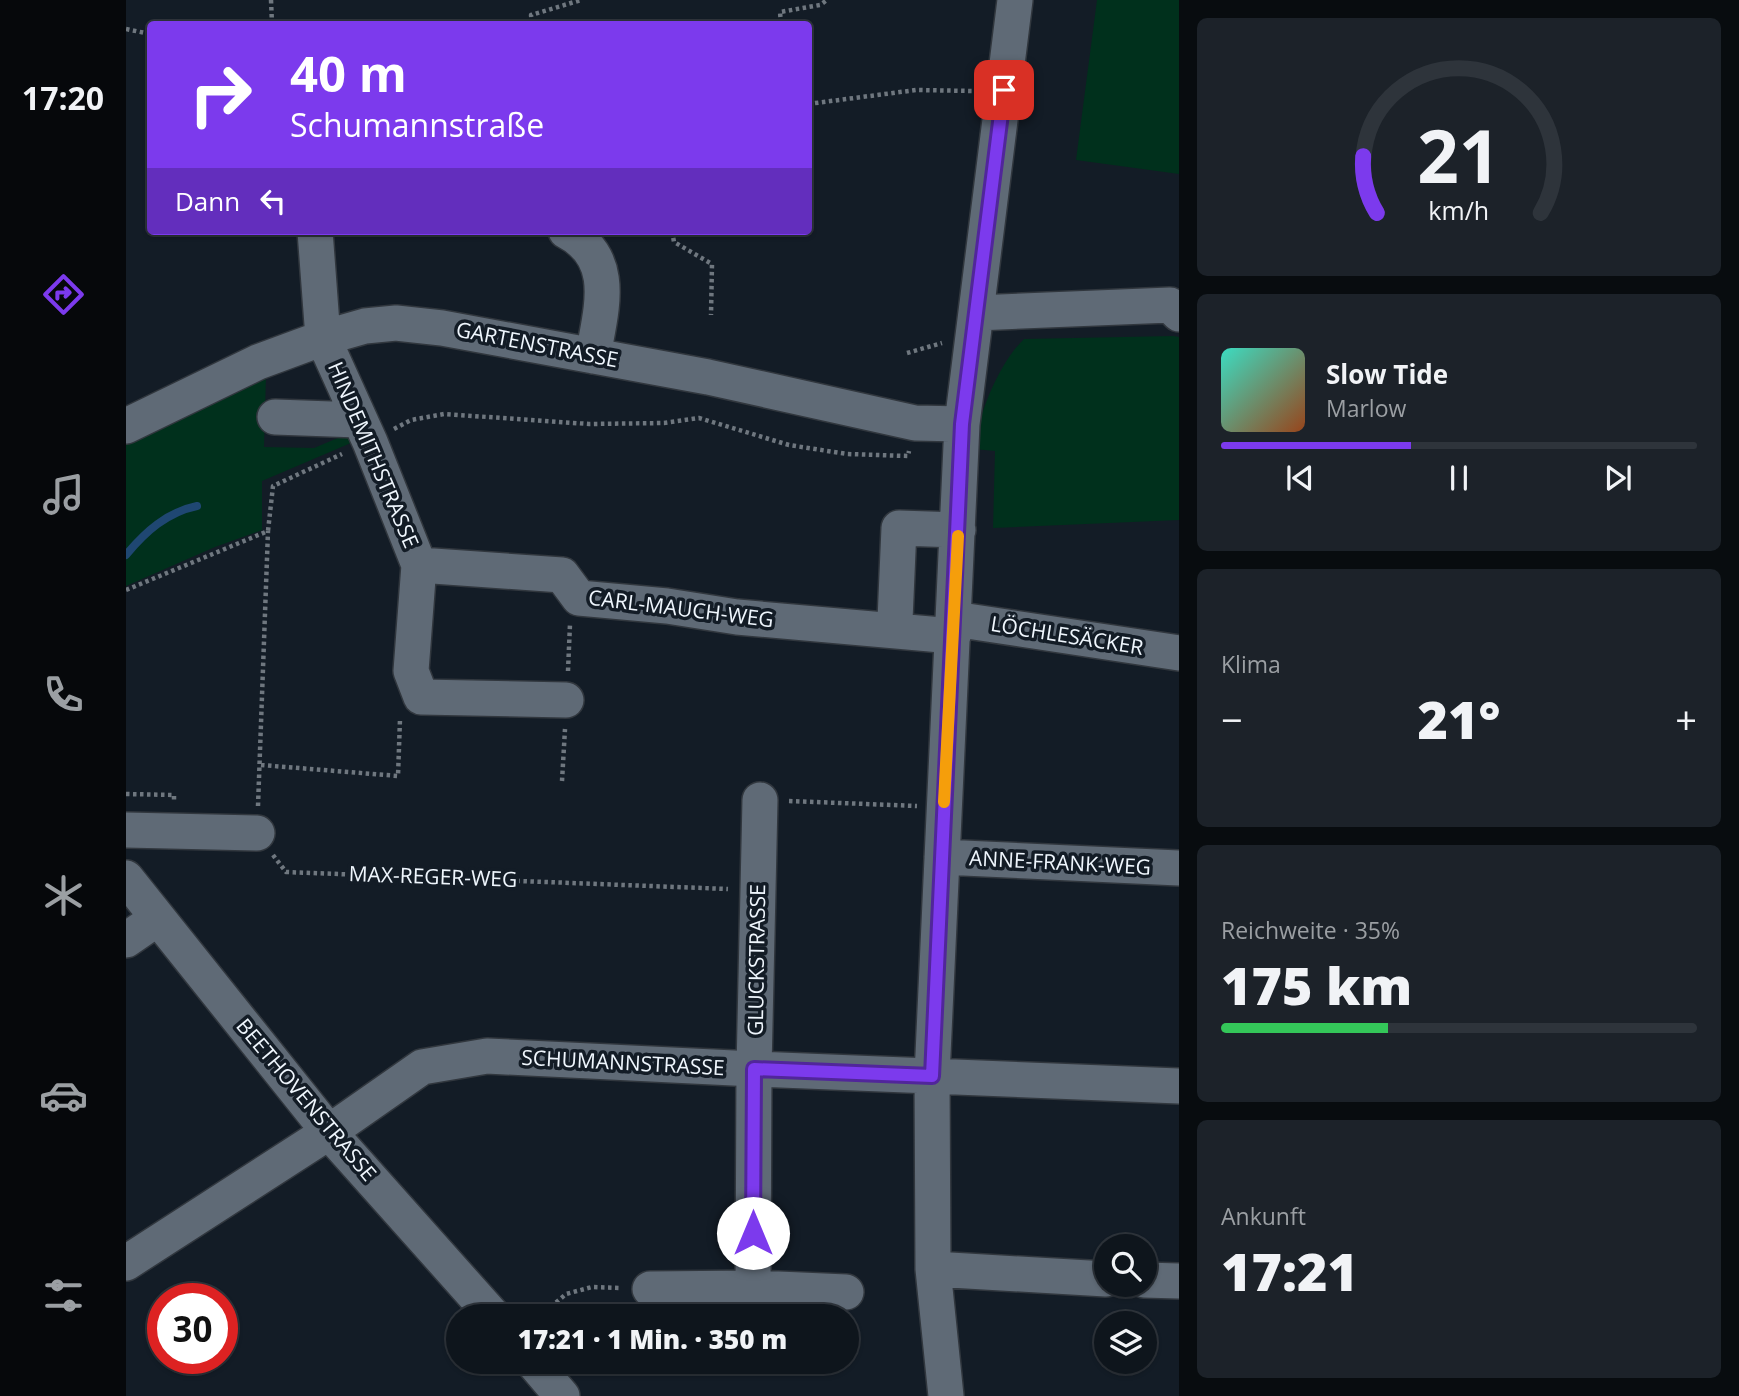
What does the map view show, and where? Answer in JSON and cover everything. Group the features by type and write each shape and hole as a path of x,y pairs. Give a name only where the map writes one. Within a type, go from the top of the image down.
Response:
{"street":[{"path":"946,1396 933,1269 932,1076 962,424 1015,0"},
{"name":"HINDEMITHSTRASSE","path":"315,235 323,338 419,565 411,671 421,697"},
{"path":"574,235 582,239 601,269 602,302 593,356"},
{"path":"976,313 1170,304 1179,314"},
{"name":"GARTENSTRASSE","path":"126,426 258,362 365,326 396,323 442,328 708,377 915,423 962,424"},
{"path":"275,417 364,431"},
{"path":"895,620 899,528 958,530"},
{"name":"CARL-MAUCH-WEG","path":"419,565 562,575 579,598 667,606 737,617 954,627"},
{"name":"LÖCHLESÄCKER","path":"954,627 1179,653"},
{"path":"421,697 566,701"},
{"name":"GLUCKSTRASSE","path":"753,1288 754,1069 760,800"},
{"path":"126,831 257,833"},
{"name":"ANNE-FRANK-WEG","path":"942,857 1179,868"},
{"name":"BEETHOVENSTRASSE","path":"126,878 329,1132 483,1304"},
{"path":"126,940 158,918"},
{"name":"SCHUMANNSTRASSE","path":"126,1263 329,1132 422,1067 487,1056 1179,1086"},
{"path":"933,1269 1094,1278"},
{"path":"1157,1280 1179,1281"},
{"path":"650,1289 753,1288 846,1292"},
{"path":"543,1374 562,1396"}],"path":[{"path":"271,0 272,21"},
{"path":"532,21 531,15 581,0"},
{"path":"781,21 780,12 820,5 827,0"},
{"path":"126,29 147,33"},
{"path":"812,103 916,90 1004,90"},
{"path":"673,235 674,242 712,264 711,315"},
{"path":"257,833 272,486 364,431 444,414 589,424 664,423 699,418 789,445 847,454 908,456 915,423"},
{"path":"126,590 268,531"},
{"path":"261,765 398,776 401,707 421,697"},
{"path":"126,793 174,795"},
{"path":"760,800 944,807"},
{"name":"MAX-REGER-WEG","path":"257,833 286,872 758,890"},
{"path":"554,1304 566,1294 592,1287 650,1289"}],"green space":[{"path":"1097,0 1179,0 1179,174 1076,160"},
{"path":"1179,337 1179,520 993,528 995,451 974,449 976,435 998,375 1024,339"},
{"path":"266,375 264,447 314,448 352,432 358,440 262,481 262,530 215,547 126,586 126,441"}],"waterway":[{"path":"126,555 157,524 176,513 197,506"}],"slow traffic":[{"path":"944,802 958,536"}],"route":[{"path":"753,1233 754,1069 932,1076 962,424 1004,90"}]}
